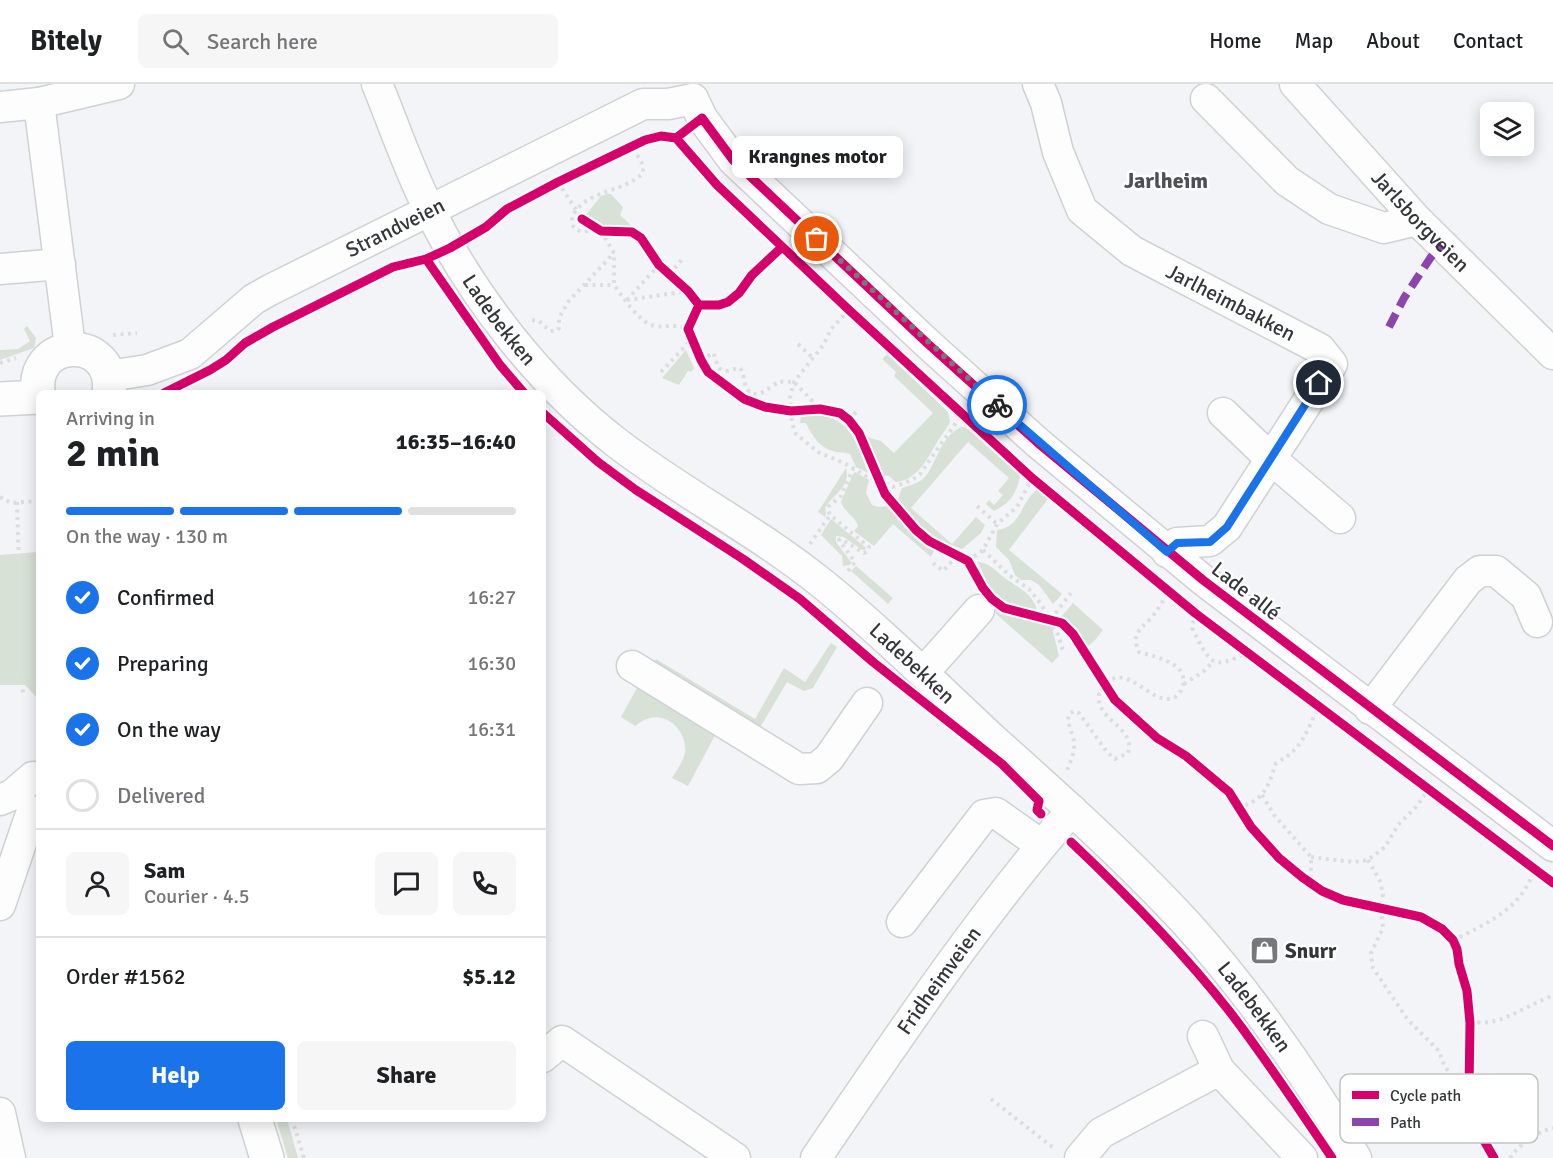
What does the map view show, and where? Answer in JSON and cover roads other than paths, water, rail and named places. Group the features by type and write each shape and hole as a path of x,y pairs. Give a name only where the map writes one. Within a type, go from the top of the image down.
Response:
{"main road":[{"path":"39,390 38,377 47,360 64,350 73,349 87,351 99,358 109,384"},
{"path":"0,399 36,397"},
{"path":"256,1122 267,1158"}],"street":[{"path":"0,107 39,103 119,84"},
{"name":"Ladebekken","path":"377,84 430,211 464,269 510,336 550,382 614,441 821,582 924,672 1072,810 1187,925 1246,995 1287,1049 1340,1133"},
{"name":"Jarlheimbakken","path":"1038,84 1046,103 1058,152 1082,210 1132,251 1320,350 1332,364 1227,527 1210,542 1177,543 1167,552"},
{"name":"Jarlsborgveien","path":"1295,84 1417,220 1553,354"},
{"name":"Strandveien","path":"109,384 157,380 254,300 270,290 430,211 641,94 668,104 702,92"},
{"name":"Lade allé","path":"702,92 702,118 734,160 927,343 1038,443 1167,552 1370,709 1553,846"},
{"path":"1206,99 1287,181 1329,209 1383,228 1417,220"},
{"path":"39,103 69,339 73,349"},
{"path":"0,269 60,264"},
{"path":"1223,412 1271,459 1340,518"},
{"path":"1370,709 1468,580 1480,572 1496,570 1526,596 1537,622"},
{"path":"924,672 979,610"},
{"path":"632,666 799,769 817,768 829,758 867,702"},
{"path":"0,781 9,778 33,777 12,795 0,800"},
{"name":"Fridheimveien","path":"816,1158 925,997 1041,845 1072,810"},
{"path":"0,905 32,811"},
{"path":"902,922 984,815 996,813 1041,845"},
{"path":"1203,1036 1219,1070 1302,1158"},
{"path":"546,1054 562,1041 735,1158"},
{"path":"1080,1158 1101,1133 1219,1070"},
{"path":"0,1113 10,1158"},
{"name":"Ladebekken","path":"1347,1143 1356,1158"}],"place":[{"name":"Krangnes motor","path":"817,239"},
{"name":"Snurr","path":"1264,951"}],"district":[{"name":"Jarlheim","path":"1166,180"}]}
